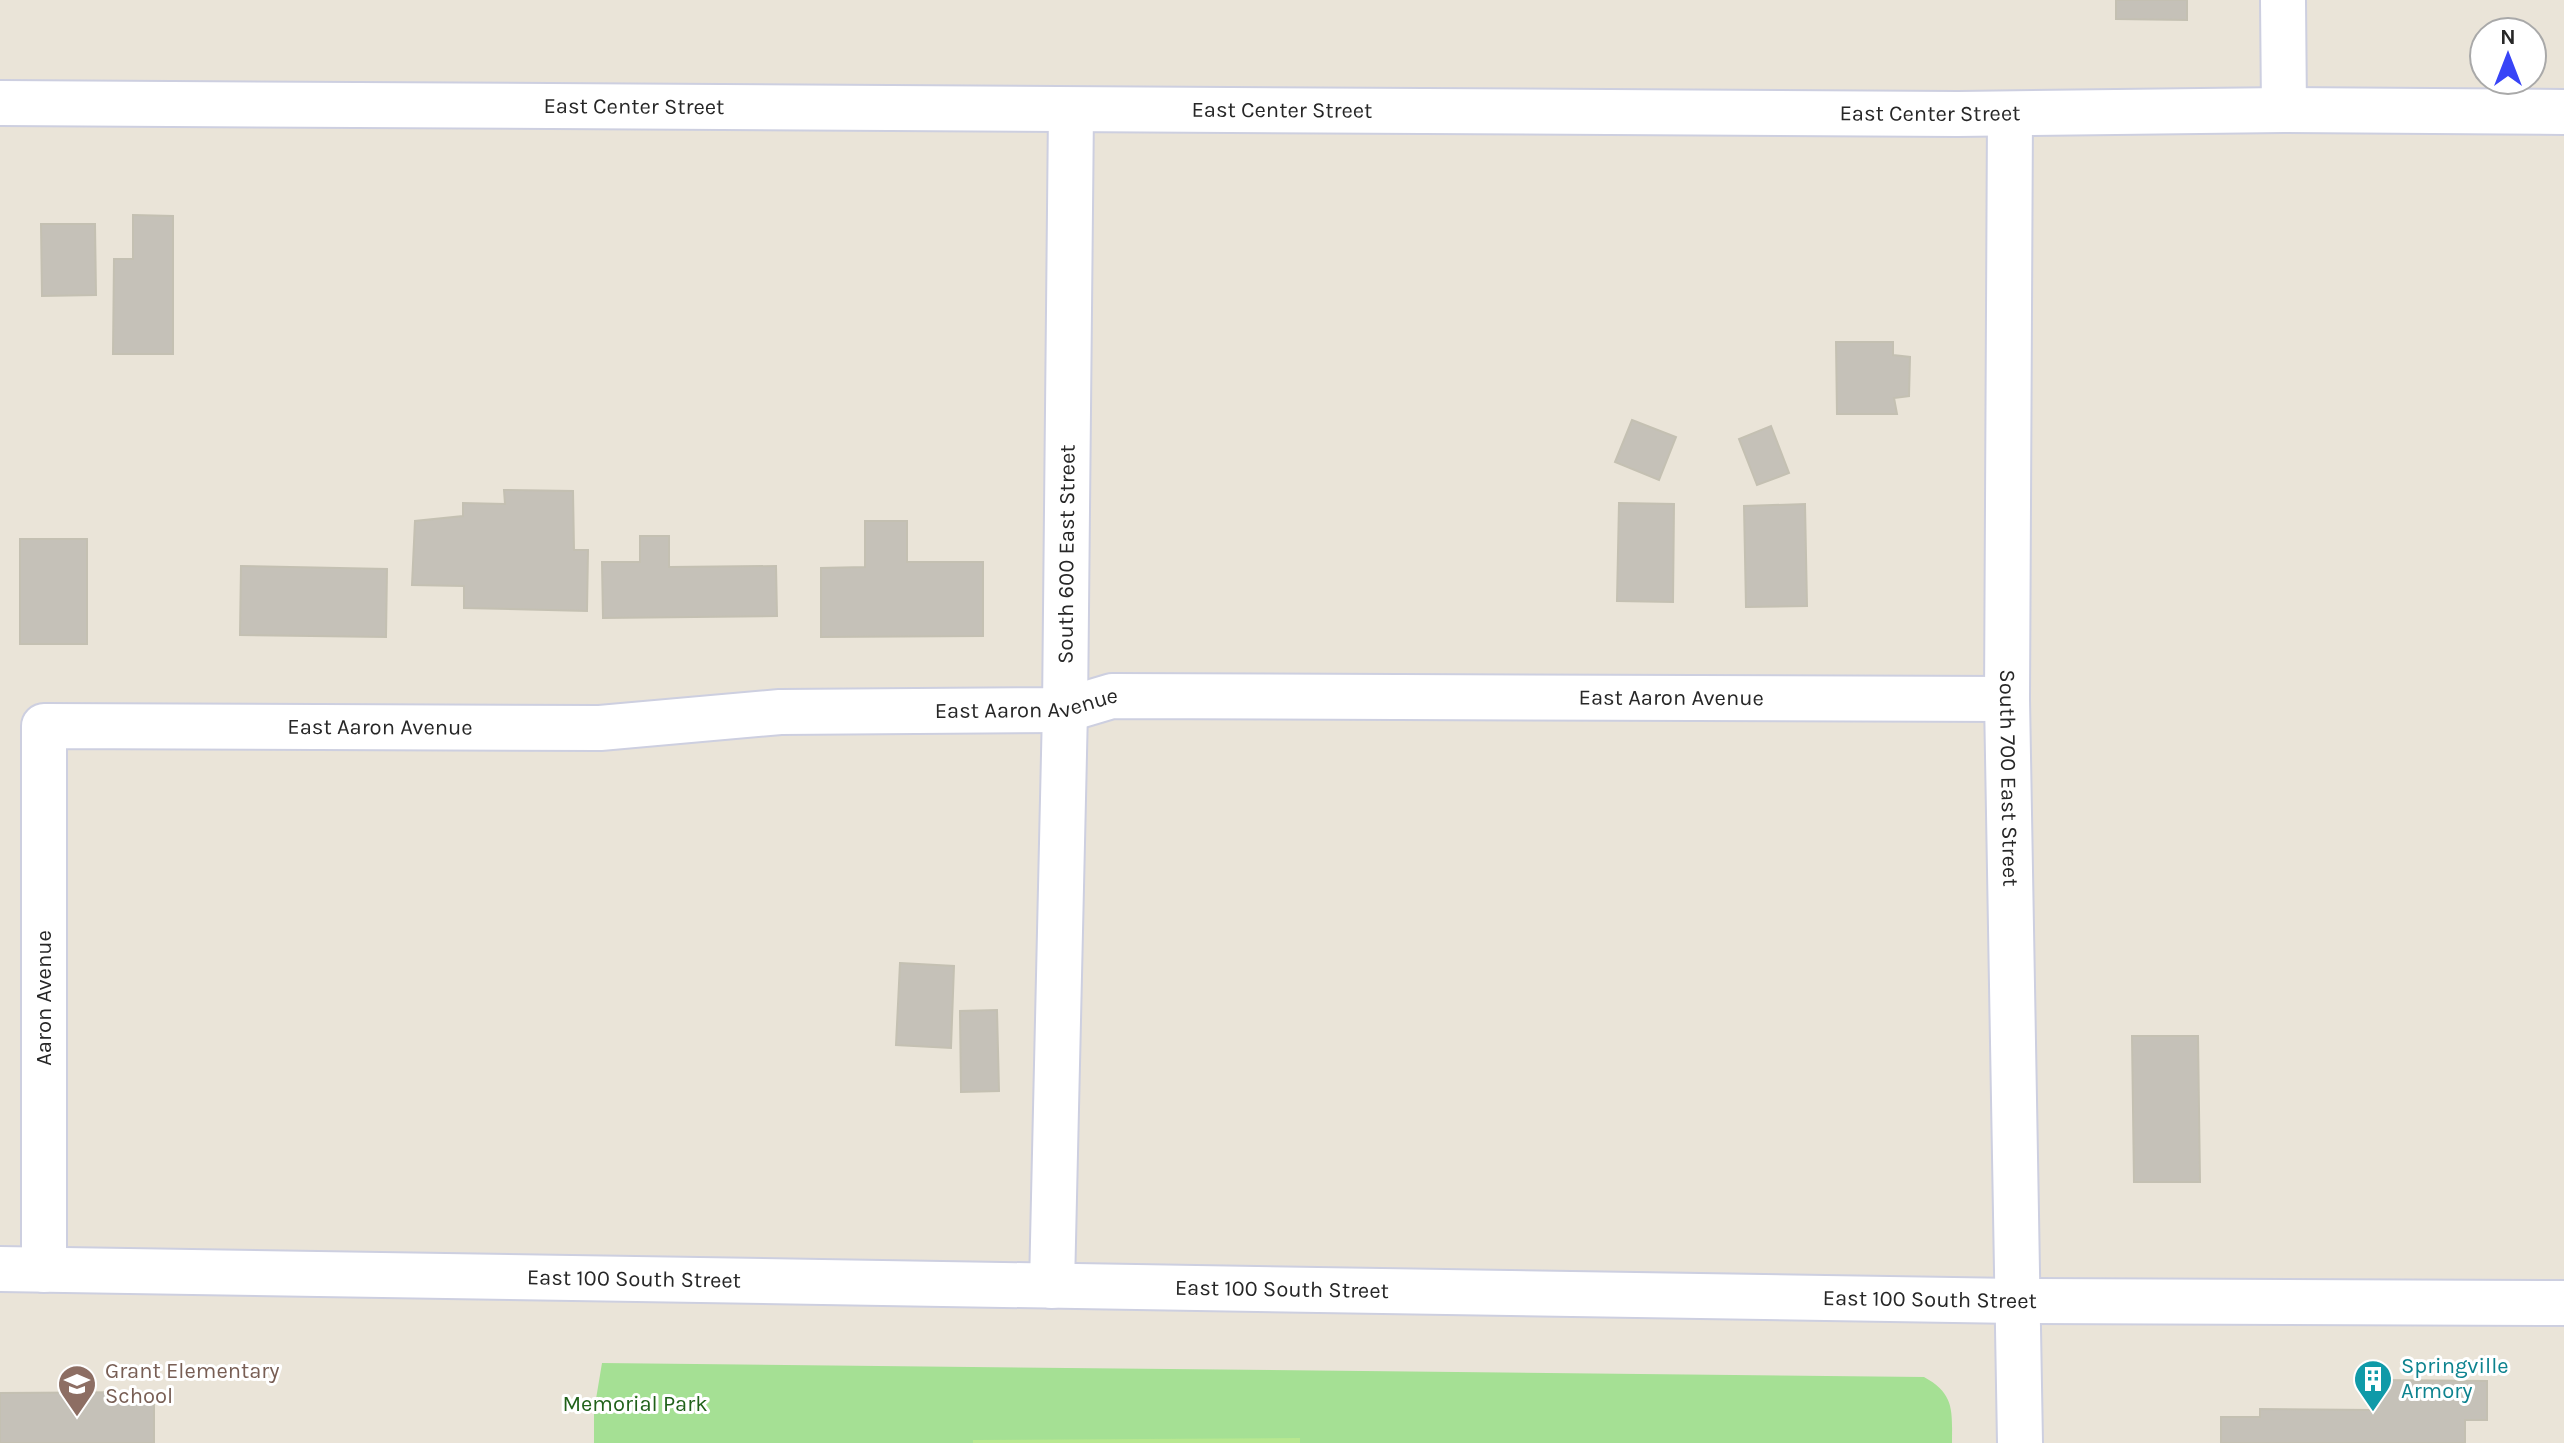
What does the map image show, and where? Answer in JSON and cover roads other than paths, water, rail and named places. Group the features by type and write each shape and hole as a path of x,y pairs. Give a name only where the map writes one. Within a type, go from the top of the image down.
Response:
{"street":[{"path":"2283,0 2284,110"},
{"name":"East Center Street","path":"0,103 2010,114 2284,110 2564,112"},
{"name":"South 600 East Street","path":"1052,1286 1065,710 1071,110"},
{"name":"South 700 East Street","path":"2010,114 2007,699 2020,1443"},
{"name":"East Aaron Avenue","path":"44,726 600,728 780,712 1065,710 1112,696 2007,699"},
{"name":"Aaron Avenue","path":"44,726 44,1270"},
{"name":"East 100 South Street","path":"0,1269 2017,1301 2564,1303"}],"place":[{"name":"Springville Armory","path":"2373,1413"},
{"name":"Grant Elementary School","path":"77,1418"}],"park label":[{"name":"Memorial Park","path":"635,1404"}]}
